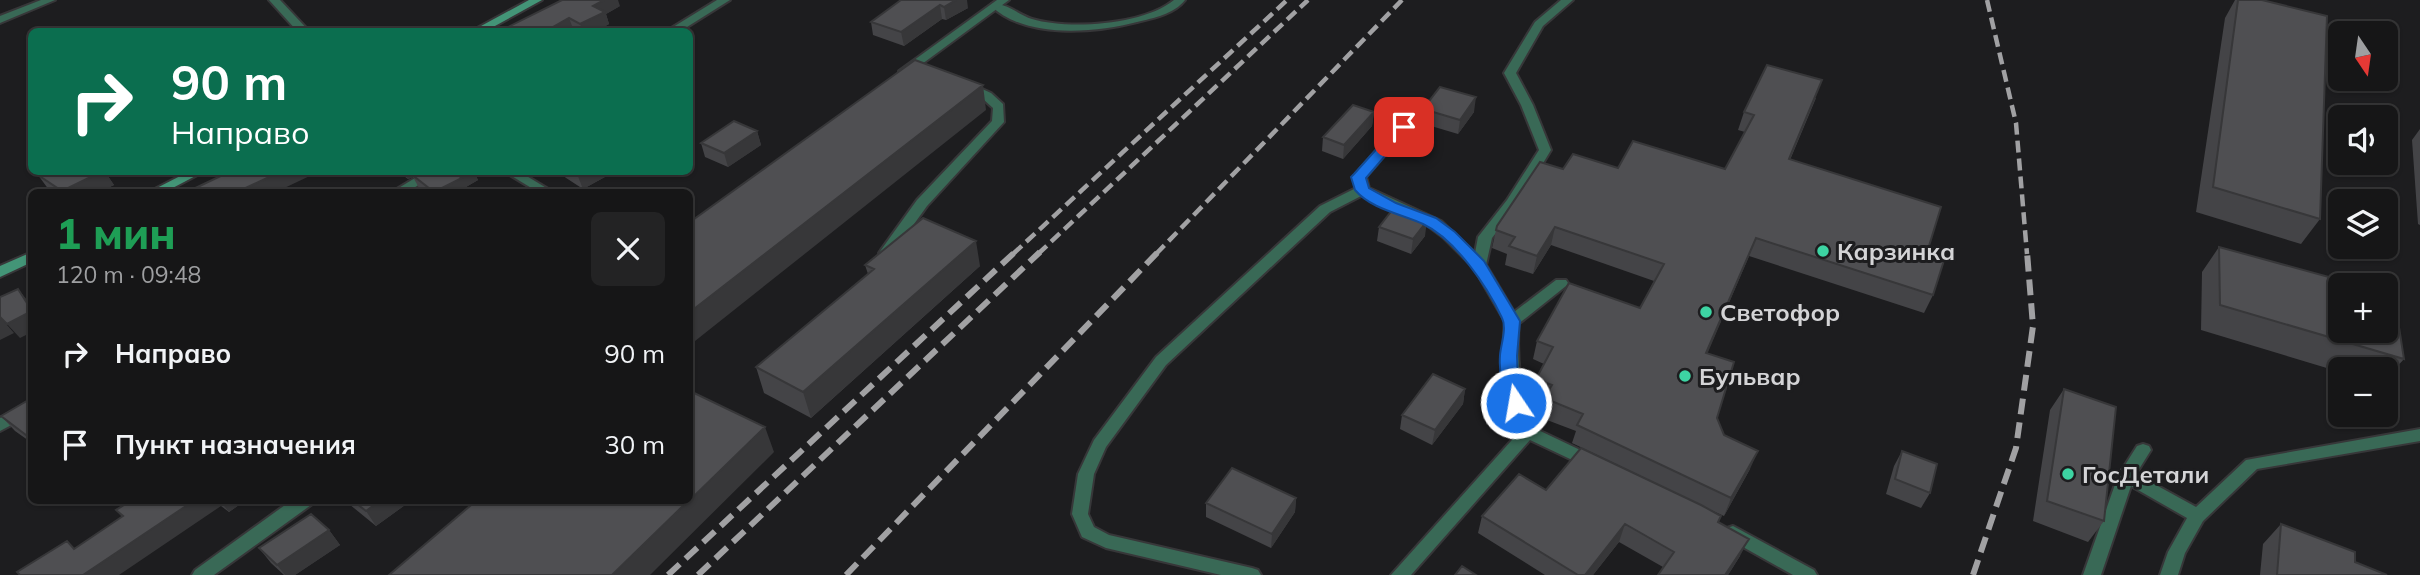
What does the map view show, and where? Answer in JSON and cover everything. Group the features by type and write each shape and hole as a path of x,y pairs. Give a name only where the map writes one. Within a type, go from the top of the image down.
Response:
{"main road":[{"path":"483,28 537,0"},
{"path":"161,189 191,175"},
{"path":"0,272 28,258"}],"street":[{"path":"0,20 50,0"},
{"path":"274,0 301,28"},
{"path":"677,28 725,0"},
{"path":"890,82 1000,3 1020,19 1077,28 1161,13 1180,0"},
{"path":"1479,265 1485,237 1512,203 1545,150 1527,105 1510,73 1539,24 1568,0"},
{"path":"912,66 934,74"},
{"path":"876,267 922,202 998,122 999,107 988,96 954,81"},
{"path":"1404,127 1359,177 1363,190 1391,206 1431,221 1479,265 1512,321 1508,356 1510,380 1528,432 1604,468"},
{"path":"403,189 429,175"},
{"path":"516,175 542,189"},
{"path":"1252,575 1106,541 1088,532 1080,514 1086,474 1100,444 1161,361 1325,209 1363,190"},
{"path":"1512,321 1561,283"},
{"path":"0,425 28,409"},
{"path":"1400,575 1528,432"},
{"path":"2169,575 2177,552 2197,516 2252,464 2420,435"},
{"path":"2093,575 2126,476 2143,450"},
{"path":"2126,476 2197,516"},
{"path":"201,575 299,504"},
{"path":"1713,522 1808,575"}],"building":[{"path":"562,0 604,0 593,6 605,12 580,24 569,18 551,28 506,28"},
{"path":"901,0 956,0 944,7 940,5 901,32 871,22"},
{"path":"2238,0 2262,0 2327,16 2320,219 2213,187"},
{"path":"915,60 983,85 693,310 693,220"},
{"path":"1767,65 1822,80 1789,159 1941,207 1929,246 1947,251 1933,295 1756,238 1706,353 1734,362 1717,418 1724,435 1758,451 1731,498 1577,425 1583,414 1544,398 1552,385 1536,379 1553,347 1537,341 1569,283 1640,308 1664,264 1555,227 1537,256 1509,246 1515,237 1496,230 1540,162 1563,169 1573,154 1618,168 1633,141 1725,169 1754,115 1744,112"},
{"path":"1440,87 1476,97 1460,120 1423,109"},
{"path":"1353,105 1374,112 1344,145 1323,137"},
{"path":"734,121 757,131 724,153 701,143"},
{"path":"38,175 95,175 66,189 59,189"},
{"path":"223,175 274,175 243,189 193,189"},
{"path":"412,175 458,175 462,178 440,189 430,189"},
{"path":"1393,209 1427,221 1413,239 1379,227"},
{"path":"923,218 976,241 803,392 756,367 874,269 865,265"},
{"path":"2219,247 2328,277 2328,337 2220,305"},
{"path":"18,289 28,305 28,313 7,324 0,319 0,297"},
{"path":"2398,321 2404,359 2349,343 2398,343"},
{"path":"1433,374 1465,389 1435,430 1402,415"},
{"name":"ГосДетали","path":"2064,389 2116,407 2104,521 2047,501"},
{"path":"693,392 765,427 693,497"},
{"path":"28,400 28,434 26,435 1,416"},
{"path":"1581,448 1701,505 1721,516 1718,522 1749,539 1725,575 1658,575 1674,552 1625,524 1585,575 1578,575 1482,516 1519,474 1546,490"},
{"path":"1902,451 1937,464 1930,493 1895,479"},
{"path":"1232,468 1296,498 1272,534 1206,503"},
{"path":"126,504 189,504 83,575 20,575 17,572 67,541 74,549 123,516 116,510"},
{"path":"357,504 376,504 366,511"},
{"path":"472,504 685,504 612,575 389,575"},
{"path":"311,514 329,530 277,565 259,548"},
{"path":"2281,524 2355,552 2355,562 2387,575 2277,575"},
{"path":"1462,566 1476,575 1455,575"}],"railway":[{"path":"1038,254 1308,0"},
{"path":"1156,254 1402,0"},
{"path":"1987,0 2016,123 2027,254"},
{"path":"1013,254 1286,1"},
{"path":"668,575 1015,252"},
{"path":"698,575 1040,252"},
{"path":"846,575 1158,252"},
{"path":"1973,575 2016,448 2033,326 2027,252"}],"place":[{"name":"Карзинка","path":"1823,251"},
{"name":"Светофор","path":"1706,312"},
{"name":"Бульвар","path":"1685,376"},
{"name":"ГосДетали","path":"2068,474"}],"route":[{"path":"1404,127 1359,177 1363,190 1391,206 1431,221 1479,265 1512,321 1508,356 1516,403"}]}
